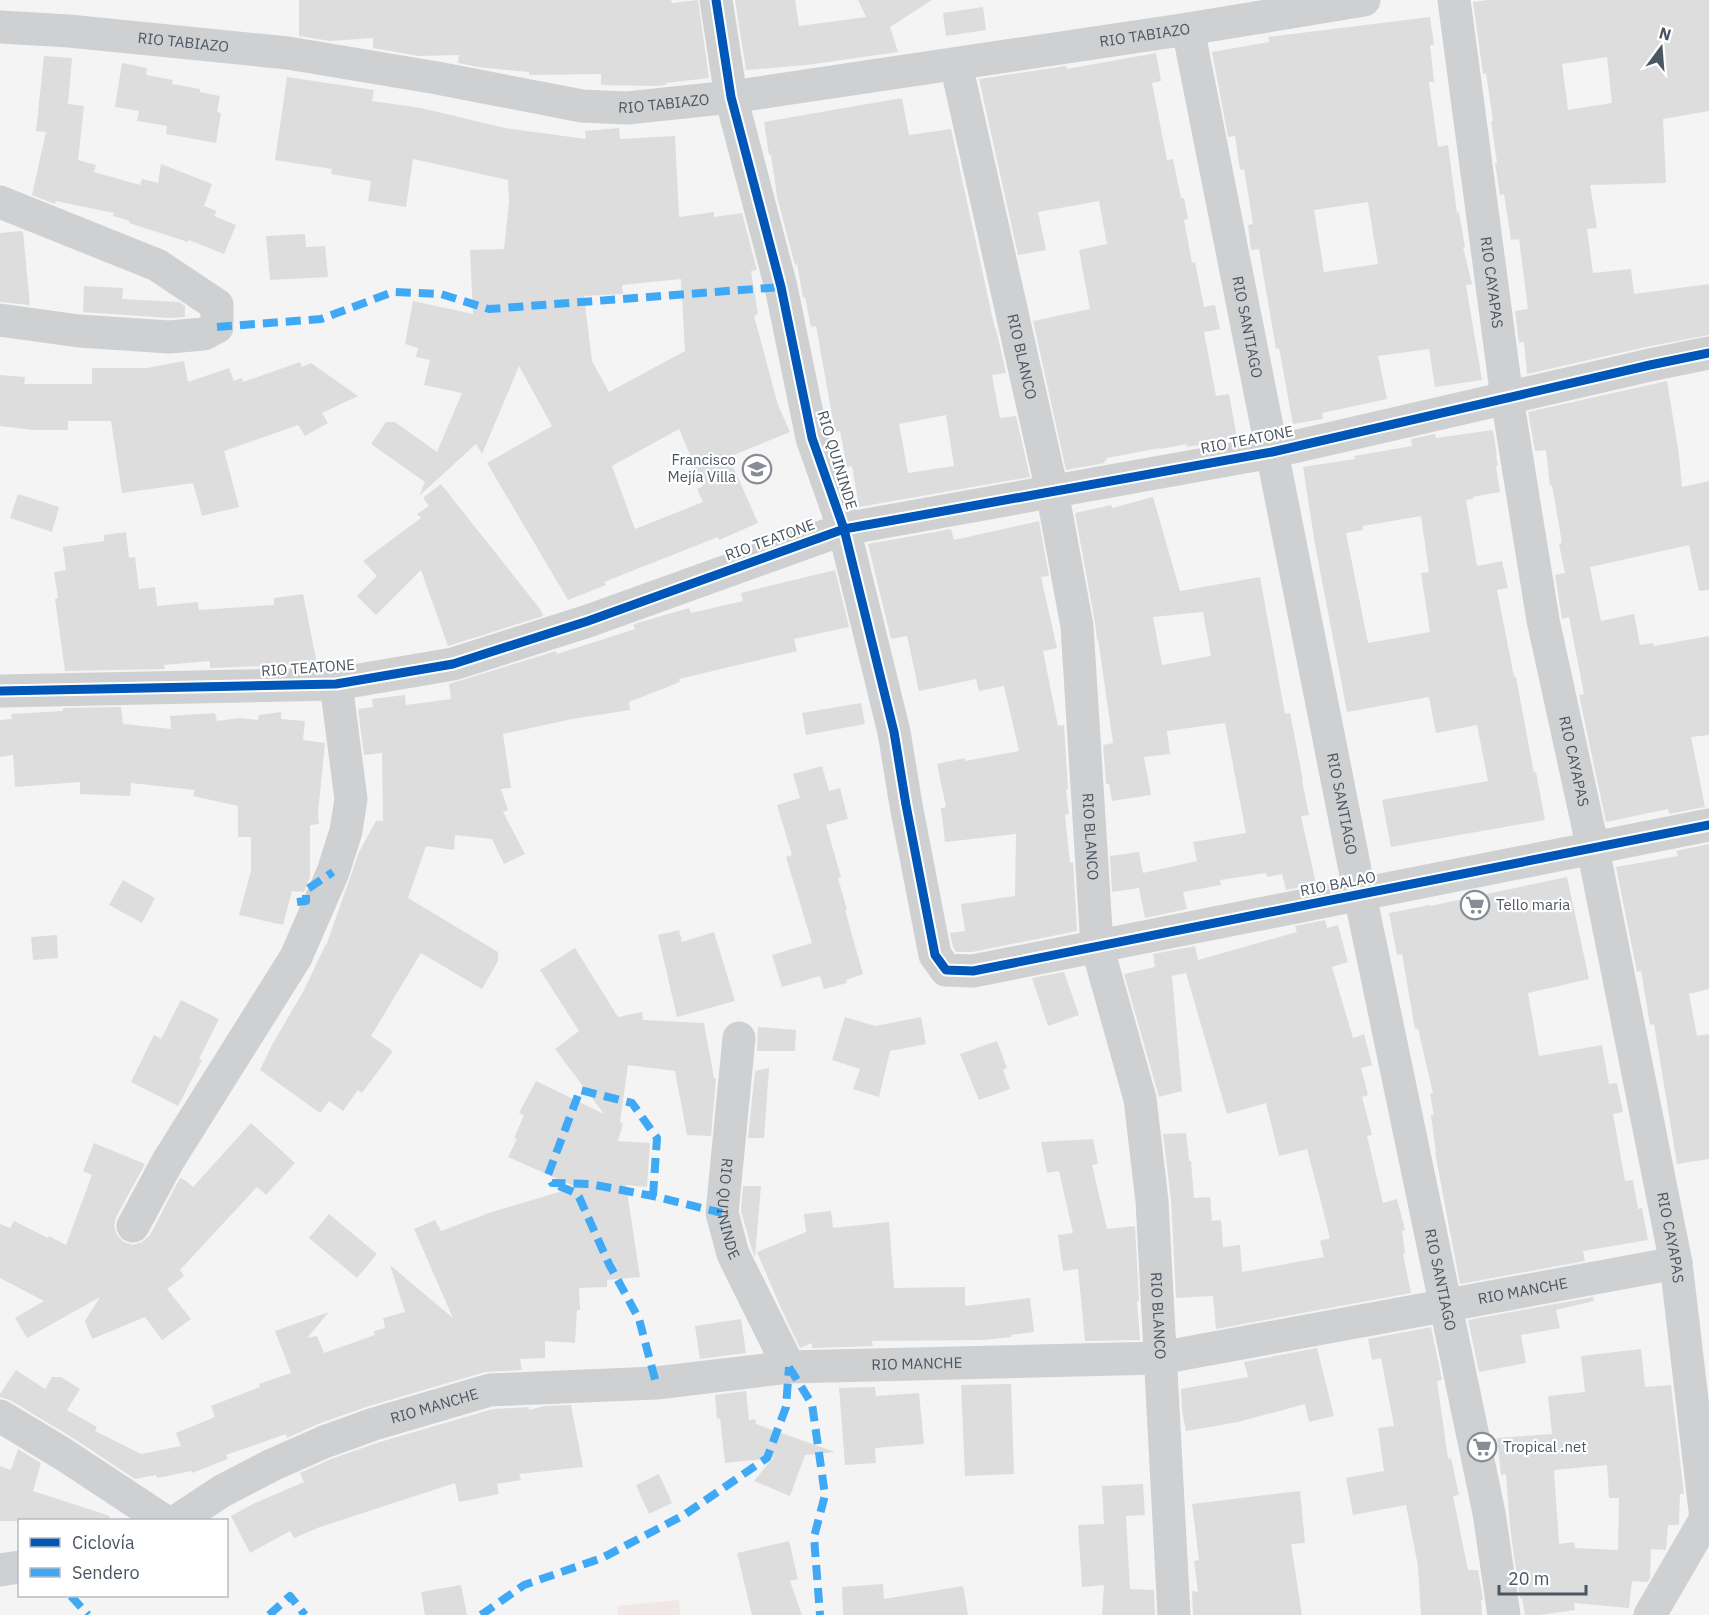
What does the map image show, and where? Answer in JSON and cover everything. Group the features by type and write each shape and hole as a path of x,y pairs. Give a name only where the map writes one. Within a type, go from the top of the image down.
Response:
{"street":[{"name":"RIO QUININDE","path":"716,0 731,97 781,286 812,438 844,530 894,732 935,955 946,970 973,971"},
{"name":"RIO TABIAZO","path":"0,27 69,31 288,53 437,78 582,106 627,108 731,97 1188,29 1364,0"},
{"name":"RIO CAYAPAS","path":"1454,0 1507,398 1544,620 1593,849 1676,1263 1707,1516"},
{"name":"RIO SANTIAGO","path":"1188,29 1360,895 1489,1513 1504,1615"},
{"name":"RIO BLANCO","path":"956,64 1052,491 1077,626 1097,946 1140,1099 1152,1201 1174,1615"},
{"path":"0,202 157,265 217,305 217,327 204,334 169,337 79,331 0,320"},
{"name":"RIO TEATONE","path":"0,691 336,684 453,664 588,621 844,530 1272,452 1586,379 1709,353"},
{"path":"133,1226 168,1161 296,957 333,872 346,831 351,799 336,684"},
{"name":"RIO BALAO","path":"973,971 1709,825"},
{"name":"RIO QUININDE","path":"739,1038 722,1213 733,1254 789,1367"},
{"name":"RIO MANCHE","path":"181,1519 222,1491 324,1442 374,1424 490,1390 656,1383 789,1367 1160,1358 1676,1263"},
{"path":"0,1416 63,1454 160,1519"},
{"path":"1650,1615 1707,1516"},
{"path":"0,1570 18,1567"}],"shaded area":[{"path":"679,1600 680,1615 618,1615 617,1606"}],"building":[{"path":"299,0 671,0 672,3 698,0 709,78 654,86 601,85 601,74 529,75 529,72 458,63 459,55 419,56 373,48 373,38 330,41 299,36"},
{"path":"735,0 795,0 799,26 866,17 858,0 932,0 890,27 898,52 807,65 746,70"},
{"path":"1488,0 1709,0 1709,111 1663,119 1666,183 1590,185 1597,228 1587,229 1593,273 1631,269 1634,294 1709,284 1709,335 1527,374 1524,342 1519,343 1515,311 1528,309 1519,239 1511,240 1504,194 1500,195 1491,121 1493,121 1486,73 1483,74 1473,2","holes":["1607,57 1612,103 1568,110 1562,64"]},
{"path":"983,7 986,30 946,36 943,13"},
{"path":"1430,17 1434,45 1430,45 1434,82 1429,82 1438,147 1448,145 1457,213 1459,212 1465,247 1463,247 1472,284 1466,285 1482,380 1435,387 1429,349 1378,356 1387,399 1322,413 1323,419 1293,424 1279,348 1276,349 1259,249 1251,250 1248,225 1253,224 1244,169 1240,170 1235,136 1228,137 1212,52 1269,42 1268,37","holes":["1368,202 1378,264 1324,272 1314,210"]},
{"path":"1156,53 1161,81 1152,83 1167,160 1173,159 1181,198 1184,198 1188,219 1184,220 1192,263 1195,262 1204,307 1215,305 1220,329 1204,332 1216,396 1229,394 1237,438 1187,447 1187,444 1160,448 1107,458 1105,463 1066,470 1033,321 1090,309 1079,250 1107,244 1099,201 1038,212 1046,250 1018,255 979,79 1066,66 1067,69"},
{"path":"44,56 72,58 68,104 84,106 78,160 96,165 94,172 140,185 142,179 158,183 161,164 212,184 204,206 217,211 214,216 236,225 224,254 189,240 188,242 129,223 130,221 113,216 114,213 56,201 55,204 32,195 46,132 36,131"},
{"path":"122,63 147,68 146,75 173,80 172,84 200,89 200,92 220,96 217,112 221,113 216,143 166,134 167,126 137,121 139,111 115,107"},
{"path":"287,77 374,90 372,101 421,108 505,128 586,139 585,131 619,128 620,139 675,136 679,217 714,212 714,217 742,213 757,270 751,271 758,314 754,316 778,405 790,432 729,457 758,523 719,540 718,537 604,582 606,585 568,600 487,463 552,426 519,366 482,454 476,444 419,496 425,482 371,444 386,422 395,422 437,452 462,393 424,385 430,360 416,357 418,348 405,344 413,301 473,314 470,250 504,249 509,202 508,180 413,159 406,207 368,201 371,181 331,174 332,169 275,160","holes":["681,279 685,351 609,392 592,361 584,296 623,294 622,285","679,429 703,486 697,489 703,502 635,529 612,466"]},
{"path":"902,98 909,135 951,129 1006,373 992,375 1000,418 1016,416 1030,477 859,507 852,466 847,467 840,431 835,432 816,326 811,327 797,264 795,265 777,197 764,122","holes":["946,415 954,466 908,473 899,424"]},
{"path":"22,231 30,305 0,302 0,233"},
{"path":"305,234 306,247 325,246 328,277 270,280 266,236"},
{"path":"84,286 123,288 122,299 179,302 185,306 185,317 83,312"},
{"path":"184,361 188,382 229,368 234,381 242,378 243,382 300,362 302,367 311,363 358,396 322,413 328,423 305,436 298,425 224,451 239,507 202,516 193,483 122,493 111,421 68,421 68,430 33,430 0,426 0,375 25,377 24,384 92,384 92,368 147,368"},
{"path":"1667,381 1682,487 1709,481 1709,590 1699,591 1689,545 1590,567 1601,621 1634,614 1640,645 1653,643 1654,646 1709,636 1709,735 1691,737 1705,807 1669,814 1668,809 1606,822 1579,695 1584,694 1569,617 1562,619 1555,575 1565,573 1546,450 1535,451 1528,412"},
{"path":"1493,430 1500,492 1466,500 1477,566 1502,561 1508,588 1497,590 1545,820 1391,847 1382,800 1488,781 1477,725 1436,733 1429,697 1347,712 1303,467 1355,459 1354,456 1412,446 1411,439 1435,434 1436,438","holes":["1421,516 1429,572 1421,573 1430,632 1368,643 1346,533 1363,530 1363,526"]},
{"path":"441,484 540,609 543,616 448,646 421,570 376,615 357,596 377,576 363,561 421,518 417,514 429,506 423,498"},
{"path":"18,494 59,507 52,532 10,518"},
{"path":"1153,497 1180,591 1260,577 1285,714 1290,713 1303,780 1309,815 1301,816 1316,884 1286,890 1282,874 1267,877 1266,873 1220,880 1221,885 1183,892 1187,909 1145,918 1139,888 1112,892 1110,856 1139,852 1143,873 1197,861 1193,842 1246,833 1225,723 1167,731 1170,754 1144,757 1151,795 1112,801 1109,784 1106,784 1103,745 1113,743 1098,639 1075,513 1111,505 1112,508","holes":["1203,612 1211,656 1162,665 1153,617"]},
{"path":"1039,521 1049,576 1041,577 1057,648 1043,651 1058,726 1064,725 1069,814 1065,815 1070,863 1073,862 1077,931 972,952 956,952 950,933 965,931 961,904 1015,896 1016,834 945,842 941,808 946,807 937,764 1019,751 1004,686 979,691 976,679 919,691 907,636 891,639 868,544 951,529 954,540"},
{"path":"126,532 129,558 135,557 139,589 155,587 157,606 198,602 199,610 274,605 274,598 303,594 317,664 210,668 210,661 164,665 165,669 65,671 55,599 58,598 54,572 66,570 63,547 104,541 104,535"},
{"path":"835,570 849,627 794,639 797,651 679,679 680,682 629,702 630,710 572,719 503,734 511,788 501,789 508,810 503,812 525,854 504,864 492,839 455,835 454,850 426,846 408,898 498,952 498,961 482,989 421,953 371,1036 393,1051 362,1093 358,1090 343,1111 329,1101 320,1113 260,1070 304,990 326,944 326,946 359,852 376,821 383,821 382,753 364,755 358,709 373,707 372,699 405,695 406,705 451,699 449,684 556,651 557,654 635,629 633,625 637,623 689,608 691,613 743,601 741,593"},
{"path":"861,703 865,724 806,735 802,713"},
{"path":"121,707 123,724 171,729 170,716 215,713 217,721 239,718 258,720 259,715 281,712 281,719 305,721 303,740 325,743 318,813 319,824 310,825 310,877 304,892 292,891 283,925 239,915 251,871 251,837 238,837 238,806 193,796 195,790 131,783 130,796 80,794 80,782 15,787 13,755 0,757 0,720 12,719 11,714 63,711 63,708"},
{"path":"822,766 829,791 840,788 848,819 826,825 841,877 838,878 847,910 845,910 863,974 846,980 847,983 824,989 820,976 782,987 772,955 812,943 786,857 792,855 777,805 800,798 793,774"},
{"path":"1709,844 1709,989 1689,994 1697,1036 1709,1034 1709,1159 1677,1164 1654,1024 1650,1025 1641,971 1637,972 1616,867 1678,856 1676,851"},
{"path":"1567,877 1589,979 1528,993 1539,1056 1602,1045 1609,1084 1617,1083 1623,1112 1613,1114 1625,1181 1633,1180 1638,1209 1642,1208 1648,1240 1583,1251 1585,1261 1460,1284 1435,1153 1431,1115 1434,1115 1430,1094 1433,1093 1418,1029 1415,1029 1402,954 1397,955 1389,913"},
{"path":"123,880 155,898 142,923 109,905"},
{"path":"1325,920 1327,928 1338,925 1348,962 1332,967 1353,1038 1364,1034 1372,1065 1361,1068 1368,1095 1362,1097 1372,1135 1367,1136 1383,1203 1397,1199 1405,1230 1402,1231 1405,1253 1403,1254 1411,1293 1216,1329 1213,1296 1176,1298 1171,1200 1163,1134 1186,1133 1194,1198 1210,1197 1212,1221 1221,1220 1223,1247 1240,1245 1242,1272 1324,1257 1320,1241 1330,1238 1321,1202 1307,1149 1279,1156 1266,1103 1227,1114 1186,973 1172,976 1182,1091 1159,1097 1124,974 1155,967 1153,954 1195,946 1198,960 1297,932 1295,926"},
{"path":"679,930 682,942 714,932 735,1001 677,1017 658,935"},
{"path":"57,935 58,958 33,960 31,937"},
{"path":"575,948 618,1017 642,1012 643,1020 704,1023 714,1078 716,1078 711,1136 687,1135 675,1071 628,1065 620,1122 623,1124 618,1141 650,1143 647,1187 626,1185 640,1277 607,1280 607,1287 579,1288 580,1310 577,1310 575,1343 545,1341 545,1358 520,1359 522,1370 485,1372 369,1406 287,1438 286,1434 226,1455 228,1459 192,1473 192,1471 157,1478 156,1475 135,1479 73,1438 10,1400 0,1397 16,1370 45,1389 52,1377 61,1377 80,1389 67,1410 97,1427 95,1431 141,1454 181,1446 176,1433 215,1417 211,1406 260,1387 259,1384 291,1373 275,1331 329,1312 307,1338 317,1336 324,1353 375,1335 374,1331 385,1328 383,1318 405,1312 390,1265 453,1318 414,1229 435,1220 441,1231 492,1212 576,1187 508,1157 517,1139 514,1138 524,1115 519,1113 536,1081 604,1114 555,1049 579,1031 540,970"},
{"path":"1064,972 1079,1015 1048,1026 1032,978"},
{"path":"181,1000 219,1019 199,1059 202,1060 178,1106 131,1082 154,1035 161,1039"},
{"path":"845,1017 875,1026 921,1017 926,1044 890,1051 879,1097 853,1089 860,1069 832,1060"},
{"path":"758,1027 796,1030 795,1051 757,1051"},
{"path":"997,1041 1007,1068 1003,1070 1010,1089 979,1100 960,1054"},
{"path":"769,1068 764,1138 748,1138 755,1071"},
{"path":"251,1123 295,1163 266,1195 257,1187 180,1270 184,1276 167,1289 191,1319 162,1340 145,1317 92,1339 85,1321 100,1297 27,1338 15,1318 44,1301 0,1278 0,1224 10,1228 14,1221 66,1245 92,1175 83,1171 94,1143 145,1164 116,1217 114,1226 117,1235 124,1242 133,1245 142,1242 150,1235 180,1178 193,1187"},
{"path":"1093,1139 1098,1164 1092,1165 1107,1229 1135,1226 1140,1340 1085,1341 1078,1269 1063,1271 1058,1235 1073,1233 1059,1171 1047,1173 1041,1142"},
{"path":"743,1186 761,1186 755,1257 741,1211"},
{"path":"831,1211 833,1228 889,1222 894,1288 965,1287 965,1306 1030,1298 1034,1332 983,1340 872,1341 873,1346 812,1348 812,1343 800,1348 757,1252 806,1232 804,1214"},
{"path":"329,1214 377,1254 357,1278 309,1238"},
{"path":"1593,1297 1594,1301 1556,1310 1560,1328 1521,1335 1526,1363 1479,1372 1468,1320"},
{"path":"741,1319 746,1353 700,1359 695,1326"},
{"path":"1431,1327 1442,1380 1437,1381 1448,1459 1451,1458 1459,1495 1453,1496 1468,1570 1478,1570 1483,1600 1481,1600 1482,1615 1421,1615 1418,1566 1406,1505 1353,1515 1346,1478 1384,1471 1378,1428 1394,1426 1381,1358 1372,1360 1368,1339"},
{"path":"1317,1348 1334,1416 1309,1422 1305,1404 1238,1422 1186,1431 1181,1389 1248,1377 1244,1362"},
{"path":"1641,1349 1645,1387 1671,1385 1684,1494 1680,1494 1679,1525 1668,1525 1666,1550 1651,1549 1650,1578 1647,1582 1632,1581 1629,1608 1574,1603 1575,1610 1525,1615 1522,1598 1520,1598 1510,1527 1506,1474 1501,1475 1497,1438 1552,1434 1548,1396 1585,1392 1581,1356","holes":["1607,1465 1609,1498 1619,1498 1618,1550 1575,1548 1574,1542 1559,1544 1554,1470"]},
{"path":"1011,1384 1014,1474 965,1476 961,1385"},
{"path":"875,1387 876,1396 919,1393 924,1444 875,1448 876,1463 845,1465 839,1388"},
{"path":"746,1391 749,1420 755,1419 756,1424 835,1452 805,1455 790,1496 754,1481 773,1458 725,1463 715,1395"},
{"path":"571,1405 583,1467 519,1474 521,1480 497,1484 499,1494 459,1502 455,1483 320,1527 294,1538 290,1531 250,1553 231,1516 304,1482 300,1473 331,1459 380,1442 493,1409 529,1407 529,1410 544,1406"},
{"path":"18,1449 41,1463 33,1491 110,1516 109,1519 0,1521 0,1466 11,1470"},
{"path":"659,1474 672,1503 649,1514 636,1485"},
{"path":"1143,1484 1145,1515 1126,1516 1130,1589 1154,1590 1155,1615 1102,1615 1104,1585 1082,1587 1078,1525 1104,1524 1102,1486"},
{"path":"1300,1491 1305,1543 1291,1544 1302,1615 1193,1615 1192,1591 1198,1592 1194,1561 1199,1560 1192,1504"},
{"path":"789,1541 798,1579 790,1581 802,1615 752,1615 737,1553"},
{"path":"883,1584 884,1599 963,1586 968,1615 843,1615 842,1587"},
{"path":"461,1585 467,1615 425,1615 421,1592"}],"marked path":[{"path":"217,327 321,319 393,292 441,294 489,309 781,287"},
{"path":"297,902 306,901 306,890 333,872"},
{"path":"653,1196 657,1138 632,1103 580,1090 548,1175 552,1183 590,1184 722,1213"},
{"path":"559,1186 576,1193 579,1197 609,1264 639,1319 656,1383"},
{"path":"789,1367 812,1404 825,1495 814,1537 820,1615"},
{"path":"481,1615 524,1585 602,1558 684,1515 767,1458 786,1407 789,1367"},
{"path":"269,1615 290,1596 305,1615"},
{"path":"72,1597 88,1615"}],"cycle path":[{"path":"716,0 731,97 781,287 812,438 844,529 894,732 935,955 946,970 973,971 1709,825"},
{"path":"0,691 336,684 453,664 588,621 844,529 1272,452 1709,353"}],"place":[{"name":"Francisco Mejía Villa","path":"757,469"},
{"name":"Tello maria","path":"1475,905"},
{"name":"Tropical .net","path":"1482,1447"}]}
